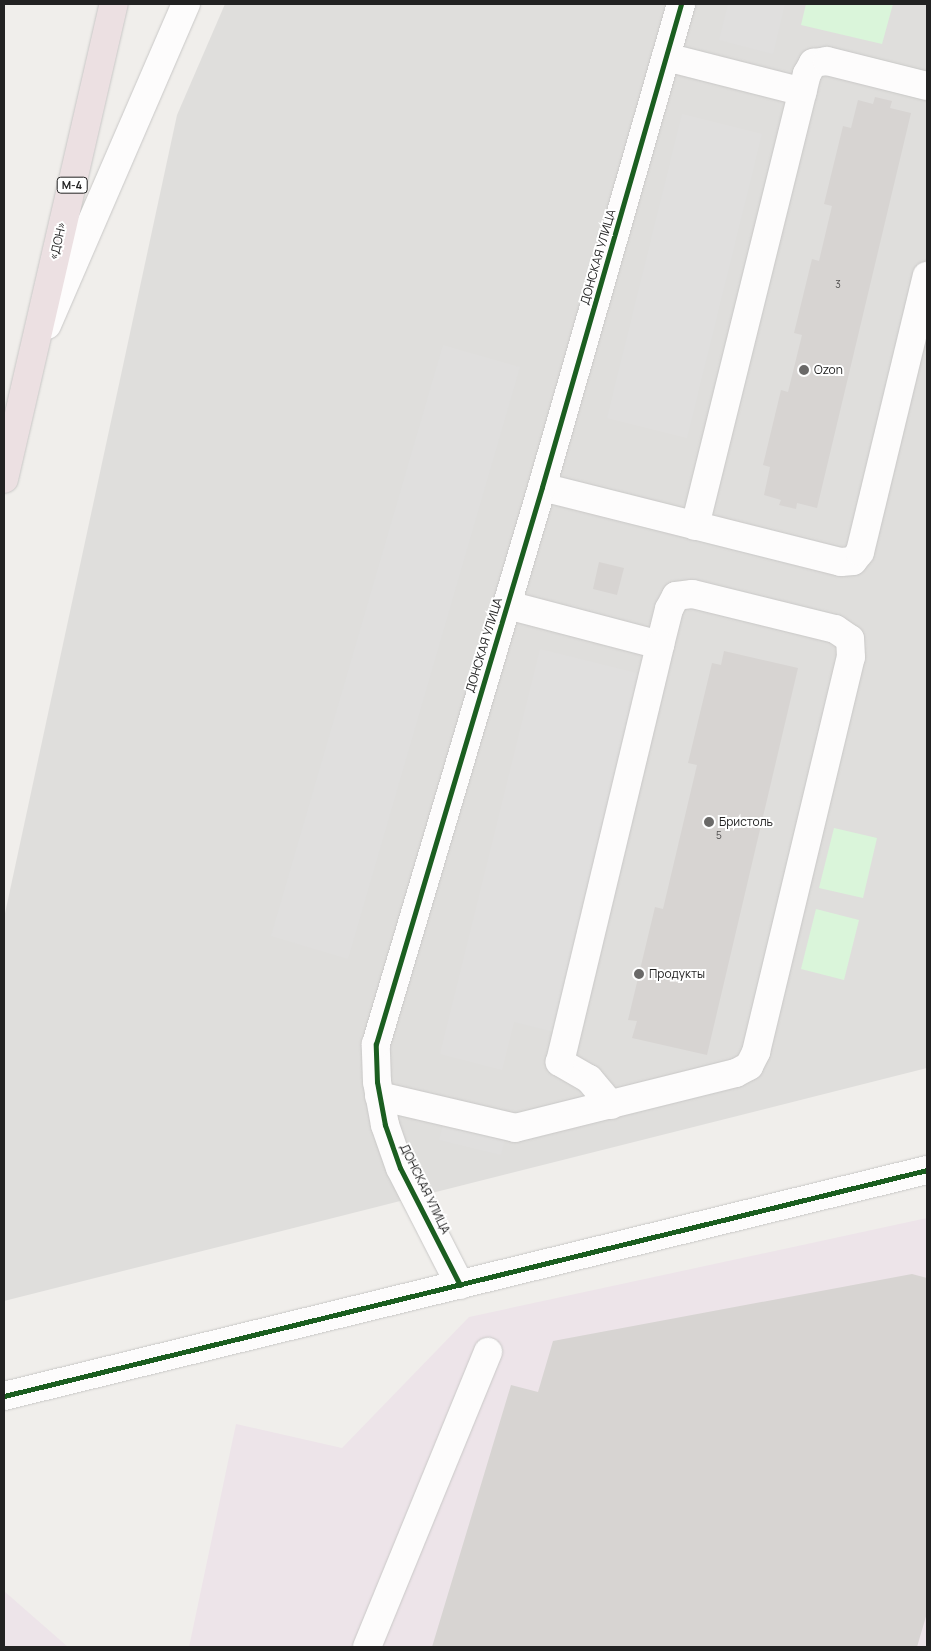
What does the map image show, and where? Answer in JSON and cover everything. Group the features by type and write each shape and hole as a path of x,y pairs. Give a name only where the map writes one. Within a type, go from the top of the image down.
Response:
{"highway":[{"name":"«ДОН»","path":"4,479 114,4"}],"street":[{"path":"29,366 186,4"},
{"name":"ДОНСКАЯ УЛИЦА","path":"460,1284 400,1168 385,1125 377,1082 376,1044 542,487 681,4"},
{"path":"666,57 803,92"},
{"path":"695,526 803,92 813,63 827,61 927,86"},
{"path":"542,487 841,562 853,561 860,552 927,276"},
{"path":"380,1096 515,1128 610,1105 736,1073 749,1066 756,1052 851,656 850,639 835,629 692,594 676,596 669,608 560,1062 589,1079 610,1105"},
{"path":"507,605 660,645"},
{"path":"4,1396 927,1170"},
{"path":"366,1647 488,1352"}],"shaded area":[{"path":"225,4 927,4 927,1068 4,1301 4,918 177,115"},
{"path":"728,4 785,4 773,54 719,40"},
{"path":"682,114 762,134 687,438 607,418"},
{"path":"443,345 520,367 348,959 271,936"},
{"path":"540,649 641,674 554,1032 514,1022 502,1070 440,1054"},
{"path":"444,1120 506,1135 501,1155 439,1140"},
{"path":"927,1218 927,1647 189,1647 236,1424 342,1448 469,1317"},
{"path":"4,1591 68,1647 4,1647"}],"green space":[{"path":"806,4 893,4 882,44 801,25"},
{"path":"834,828 877,838 863,898 819,888"},
{"path":"816,909 859,920 844,980 801,969"}],"building":[{"path":"875,97 892,101 890,108 911,113 817,508 797,503 796,509 779,505 781,500 764,495 770,467 763,465 781,390 788,392 802,335 794,333 812,259 819,261 832,206 824,204 843,126 851,128 858,100 873,104"},
{"path":"599,562 624,568 617,595 593,589"},
{"path":"724,651 798,668 707,1055 632,1038 637,1021 628,1020 655,907 663,909 697,765 688,763 712,663 721,665"},
{"path":"912,1274 927,1278 927,1613 917,1647 432,1647 511,1385 538,1392 553,1341"}],"cycle path":[{"path":"460,1285 400,1168 385,1125 377,1082 376,1044 542,487 681,4"},
{"path":"4,1396 927,1170"}],"place":[{"name":"Ozon","path":"804,370"},
{"name":"Бристоль","path":"709,822"},
{"name":"Продукты","path":"639,974"}]}
